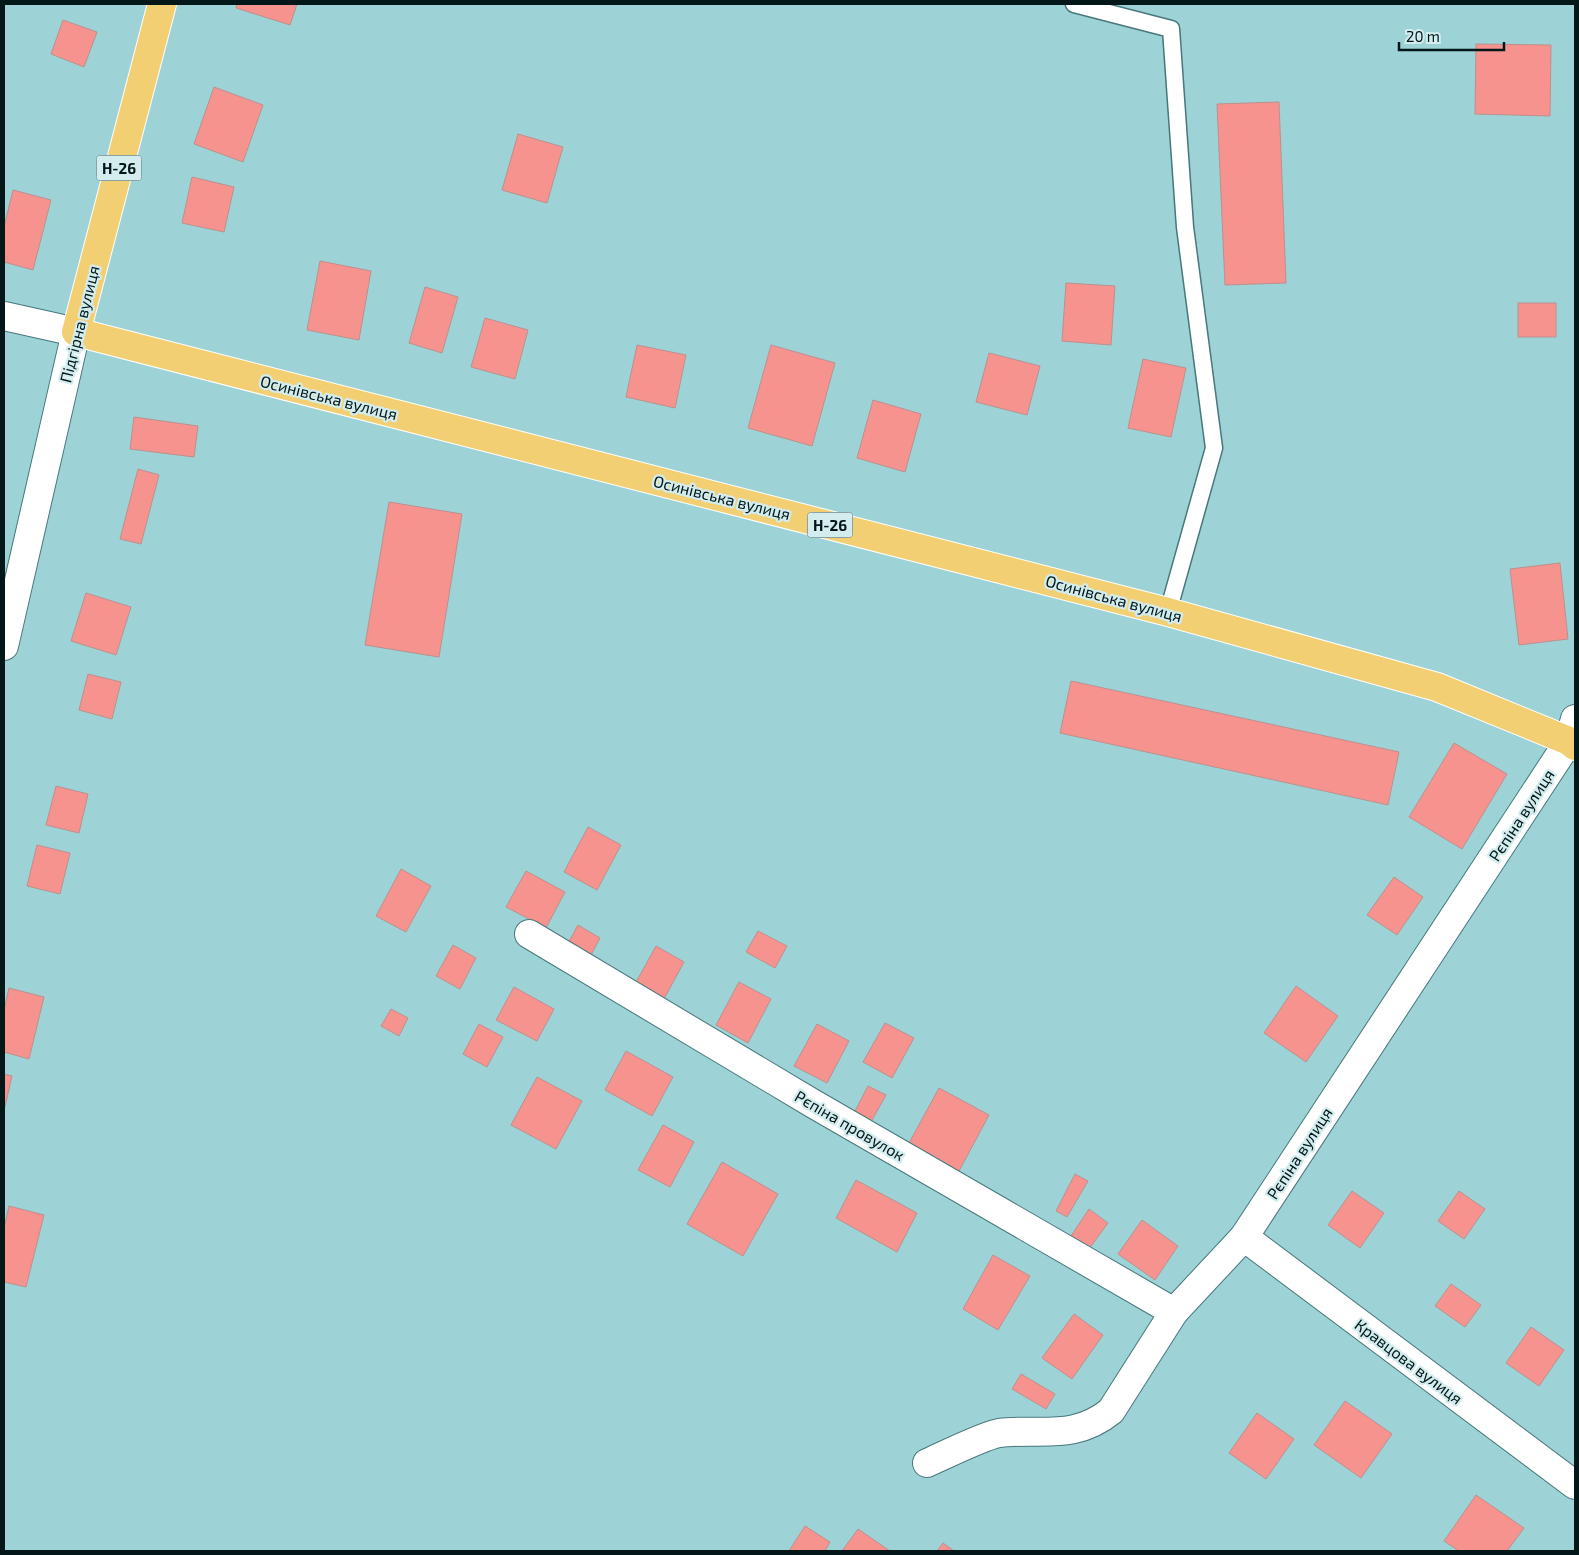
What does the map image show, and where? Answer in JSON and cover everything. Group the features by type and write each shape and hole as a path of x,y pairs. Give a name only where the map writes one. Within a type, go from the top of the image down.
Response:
{"main road":[{"name":"Підгірна вулиця","path":"76,332 162,4"},
{"name":"Осинівська вулиця","path":"76,332 1168,612 1436,687 1573,735"}],"street":[{"name":"Осинівська вулиця","path":"4,316 76,332"},
{"name":"Підгірна вулиця","path":"4,646 76,332"},
{"name":"Рєпіна вулиця","path":"927,1463 998,1433 1059,1432 1096,1423 1111,1412 1174,1312 1244,1237 1573,735"},
{"name":"Рєпіна провулок","path":"529,934 812,1103 1174,1312"},
{"name":"Кравцова вулиця","path":"1244,1237 1575,1485"}],"lane":[{"path":"1074,4 1171,29 1185,227 1214,448 1168,612"}],"building":[{"path":"237,4 297,4 290,25 236,8"},
{"path":"63,20 97,32 84,67 51,54"},
{"path":"1476,44 1551,45 1550,116 1475,114"},
{"path":"214,87 263,105 243,162 194,144"},
{"path":"1279,102 1286,283 1225,285 1217,104"},
{"path":"518,134 563,147 547,203 502,190"},
{"path":"192,177 234,187 224,232 182,223"},
{"path":"13,190 51,200 33,270 4,262 4,227"},
{"path":"320,261 371,271 359,340 307,330"},
{"path":"1066,283 1115,286 1111,345 1062,341"},
{"path":"425,287 458,297 442,353 409,343"},
{"path":"1518,303 1556,303 1556,337 1518,337"},
{"path":"485,318 528,330 515,379 471,367"},
{"path":"637,345 686,355 675,408 626,397"},
{"path":"771,345 835,363 812,446 748,428"},
{"path":"989,353 1040,366 1027,415 976,402"},
{"path":"1143,359 1186,368 1171,437 1128,428"},
{"path":"873,400 921,414 905,472 857,458"},
{"path":"134,417 198,426 194,457 130,449"},
{"path":"138,469 159,475 141,544 120,539"},
{"path":"389,502 462,514 439,657 365,645"},
{"path":"1560,563 1568,639 1519,645 1510,569"},
{"path":"86,593 131,607 116,655 71,641"},
{"path":"88,674 121,682 112,719 79,710"},
{"path":"1071,681 1399,752 1388,805 1060,733"},
{"path":"1454,743 1507,774 1462,849 1409,817"},
{"path":"56,786 88,794 79,833 46,825"},
{"path":"588,827 621,845 597,890 564,872"},
{"path":"37,845 70,853 60,894 27,886"},
{"path":"401,869 431,886 406,932 376,916"},
{"path":"526,871 565,892 546,928 506,907"},
{"path":"1394,877 1423,897 1397,935 1367,915"},
{"path":"578,925 600,938 590,957 567,945"},
{"path":"758,931 787,946 775,968 746,952"},
{"path":"453,945 476,958 460,989 436,976"},
{"path":"656,946 684,962 664,999 635,984"},
{"path":"739,982 771,999 748,1043 716,1025"},
{"path":"1296,986 1338,1016 1306,1062 1264,1033"},
{"path":"514,987 554,1009 537,1041 496,1020"},
{"path":"9,988 44,997 29,1059 4,1052 4,1010"},
{"path":"391,1009 408,1018 399,1036 381,1026"},
{"path":"885,1023 914,1038 892,1078 863,1062"},
{"path":"479,1024 503,1037 487,1067 463,1054"},
{"path":"817,1024 849,1041 827,1083 794,1066"},
{"path":"626,1051 673,1077 652,1116 605,1090"},
{"path":"4,1074 12,1076 4,1111"},
{"path":"537,1077 582,1101 556,1149 511,1125"},
{"path":"868,1086 886,1095 871,1122 854,1113"},
{"path":"939,1088 989,1115 958,1173 908,1145"},
{"path":"663,1125 694,1142 670,1187 638,1170"},
{"path":"722,1162 778,1194 743,1256 687,1224"},
{"path":"1075,1174 1088,1181 1067,1217 1056,1211"},
{"path":"856,1180 917,1213 897,1252 836,1218"},
{"path":"1352,1191 1384,1213 1360,1248 1328,1225"},
{"path":"1459,1191 1485,1209 1464,1239 1438,1221"},
{"path":"9,1206 44,1215 26,1287 4,1282 4,1228"},
{"path":"1089,1209 1108,1223 1089,1249 1071,1236"},
{"path":"1142,1220 1178,1246 1155,1280 1118,1254"},
{"path":"993,1255 1030,1276 998,1330 963,1309"},
{"path":"1451,1284 1481,1305 1465,1327 1435,1306"},
{"path":"1074,1314 1103,1335 1072,1379 1042,1358"},
{"path":"1531,1327 1564,1350 1539,1386 1506,1363"},
{"path":"1021,1374 1055,1394 1046,1409 1012,1389"},
{"path":"1345,1401 1392,1434 1361,1478 1314,1445"},
{"path":"1257,1413 1294,1439 1266,1479 1229,1453"},
{"path":"1476,1495 1524,1528 1507,1551 1459,1551 1444,1541"},
{"path":"805,1526 830,1542 825,1551 789,1551"},
{"path":"858,1529 890,1551 842,1551"},
{"path":"943,1543 954,1551 937,1551"}]}
